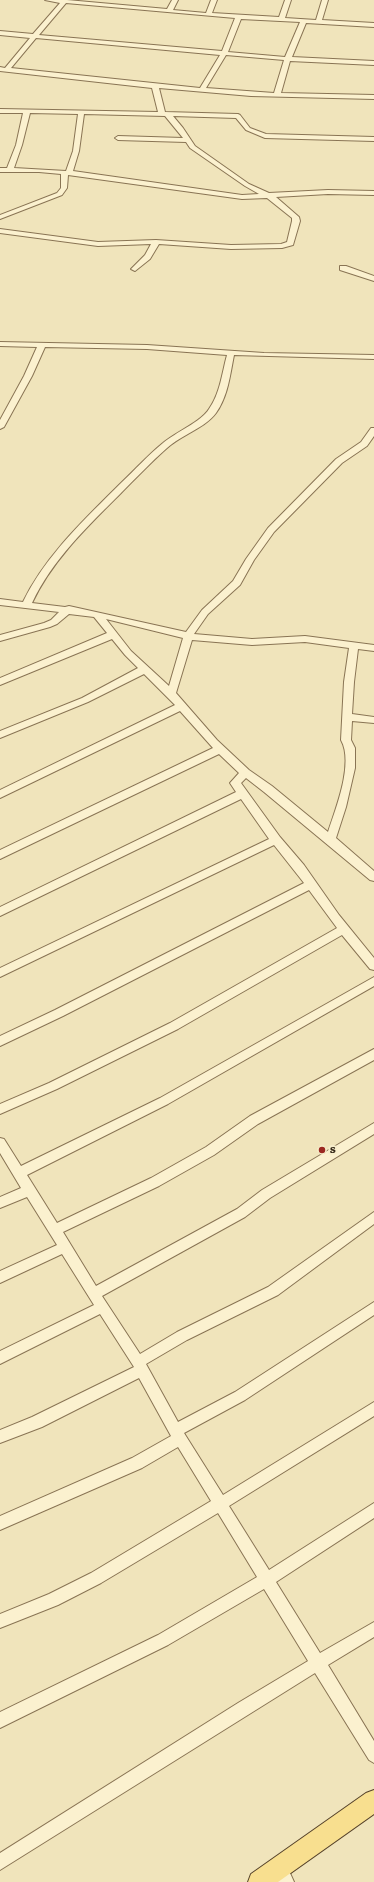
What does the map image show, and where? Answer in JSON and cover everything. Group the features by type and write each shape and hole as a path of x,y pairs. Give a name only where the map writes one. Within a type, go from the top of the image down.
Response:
{"main road":[{"path":"259,1882 282,1875 374,1801"}],"street":[{"path":"48,0 103,3 138,9 208,15 374,25"},
{"path":"138,9 143,0"},
{"path":"169,12 175,0"},
{"path":"208,15 214,0"},
{"path":"282,19 288,0"},
{"path":"318,22 325,0"},
{"path":"3,70 66,1"},
{"path":"202,89 224,53 239,17"},
{"path":"277,95 288,58 304,21"},
{"path":"0,33 224,53 374,63"},
{"path":"3,70 155,86 277,95 374,97"},
{"path":"0,231 98,244 156,242 231,247 287,245 290,243 296,219 266,195 247,186 192,147 181,129 164,114 155,86"},
{"path":"0,111 200,114 238,116 248,129 260,134 275,137 374,139"},
{"path":"10,170 19,145 27,112"},
{"path":"0,217 60,194 64,188 67,173 76,151 81,113"},
{"path":"118,138 188,140"},
{"path":"0,170 67,173 242,196 328,192 374,193"},
{"path":"135,269 144,263 153,251 156,242"},
{"path":"343,268 374,279"},
{"path":"0,344 147,347 231,353 374,357"},
{"path":"0,426 28,376 42,345"},
{"path":"26,605 35,586 45,571 95,513 165,445 189,428 203,421 212,412 220,398 231,353"},
{"path":"172,694 188,636 205,612 237,583 250,559 271,530 338,461 364,444 374,430"},
{"path":"0,602 69,609 97,614 188,636 240,642 305,639 374,648"},
{"path":"0,638 47,625 54,622 69,609"},
{"path":"97,614 112,635 172,694 220,749 245,773 330,839 374,877"},
{"path":"0,682 112,635"},
{"path":"330,839 337,822 351,764 350,747 346,740 354,645"},
{"path":"0,735 84,700 145,669"},
{"path":"0,794 181,706"},
{"path":"347,717 374,720"},
{"path":"0,854 220,749"},
{"path":"245,773 236,783 242,794 276,840 300,868 343,929 374,966"},
{"path":"0,912 242,794"},
{"path":"0,973 229,861 276,840"},
{"path":"0,1041 59,1014 311,884"},
{"path":"0,1109 53,1086 174,1026 343,929"},
{"path":"19,1173 164,1101 374,981"},
{"path":"55,1230 155,1182 210,1151 254,1120 374,1054"},
{"path":"94,1294 240,1213 266,1194 374,1128"},
{"path":"0,1143 140,1366 178,1434 220,1504 374,1755"},
{"path":"0,1203 30,1190"},
{"path":"0,1437 37,1422 140,1366 182,1336 273,1291 374,1217"},
{"path":"0,1277 65,1247"},
{"path":"0,1358 102,1307"},
{"path":"0,1523 137,1463 178,1434 240,1396 374,1308"},
{"path":"0,1621 54,1600 96,1578 316,1446 374,1408"},
{"path":"0,1720 156,1644 266,1580 374,1510"},
{"path":"0,1862 244,1708 374,1629"}],"place":[{"name":"s","path":"322,1150"}]}
